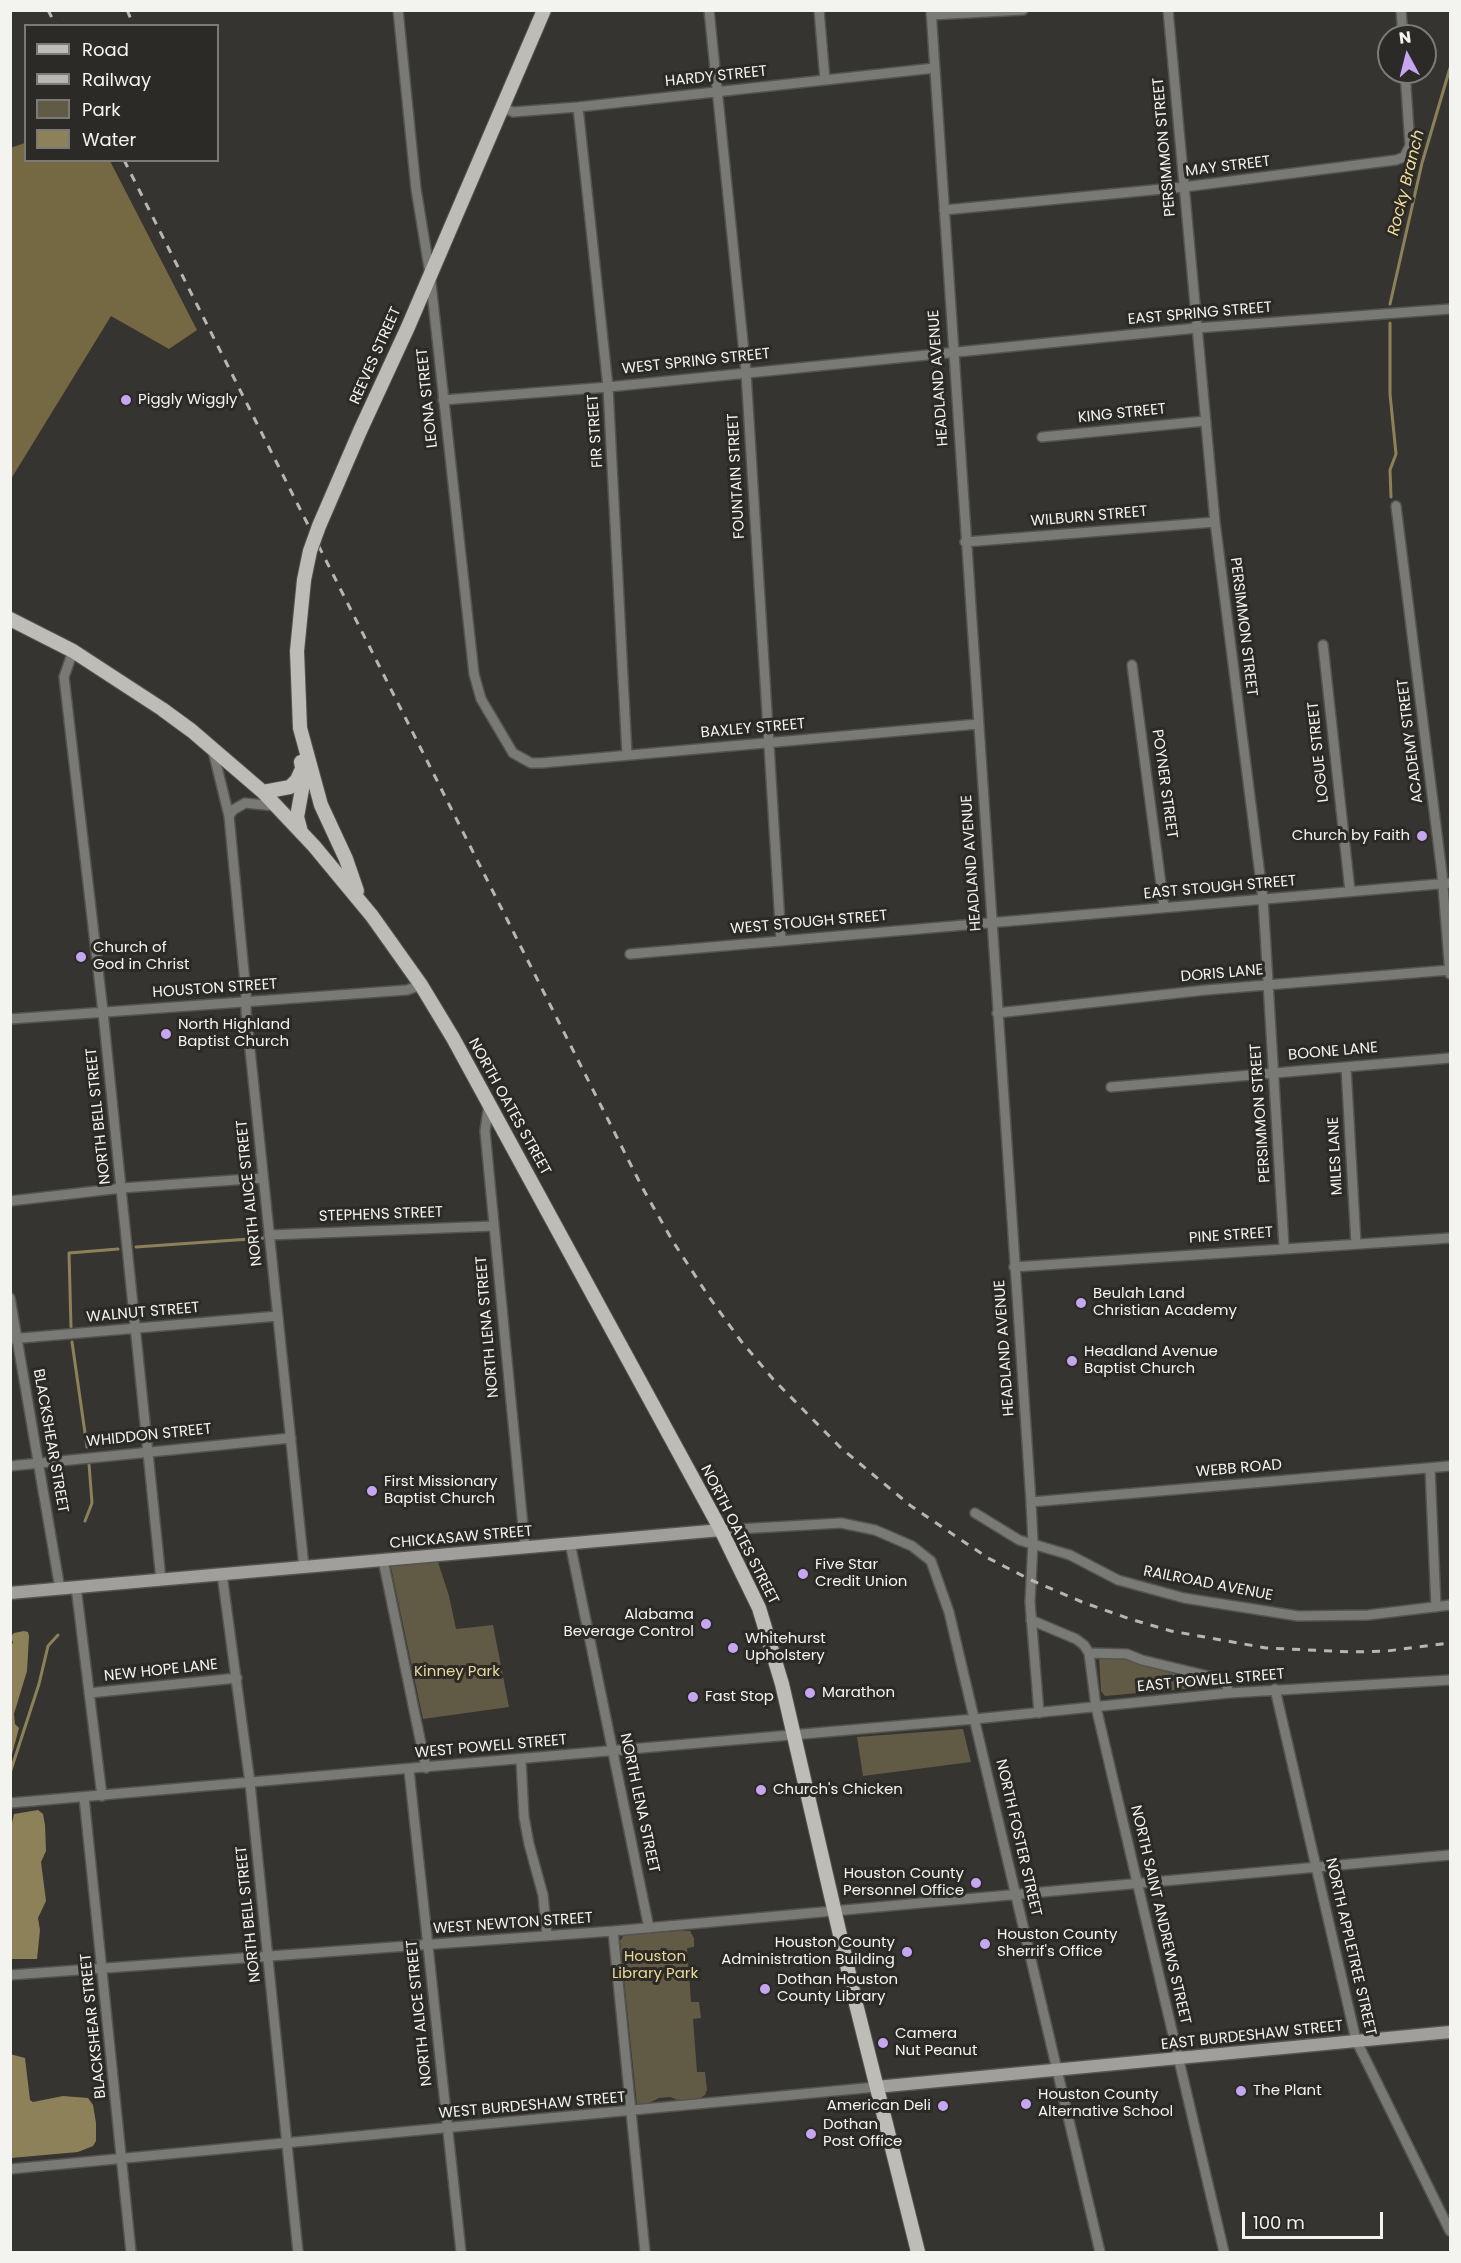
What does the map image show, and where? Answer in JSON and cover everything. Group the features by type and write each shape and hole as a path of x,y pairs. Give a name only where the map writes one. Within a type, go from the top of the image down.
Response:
{"main road":[{"name":"REEVES STREET","path":"286,813 304,778 297,741 300,728 297,651 304,580 310,550 544,10"},
{"path":"10,619 73,651 162,709 213,749 286,813 360,902"},
{"name":"REEVES STREET","path":"300,728 305,740 314,784 360,902"},
{"path":"262,792 290,787 297,780 303,768"},
{"path":"286,813 307,812 311,806 314,784"},
{"name":"NORTH OATES STREET","path":"360,902 421,985 489,1104 721,1530 741,1569 766,1629 794,1735 876,2087 918,2253"}],"street":[{"name":"LEONA STREET","path":"398,10 416,189 430,274 477,687 507,745 513,753 531,763"},
{"name":"FOUNTAIN STREET","path":"710,10 746,372 781,940"},
{"path":"819,10 825,80"},
{"path":"931,13 1023,10"},
{"name":"PERSIMMON STREET","path":"1168,10 1215,522 1263,899 1284,1247"},
{"name":"HEADLAND AVENUE","path":"931,13 1031,1502 1033,1544 1031,1620 1039,1713"},
{"name":"HARDY STREET","path":"502,107 513,112 578,107 935,68"},
{"name":"MAY STREET","path":"944,210 1184,187 1396,160 1407,153 1410,142 1406,84"},
{"name":"FIR STREET","path":"578,107 608,387 627,755"},
{"name":"EAST SPRING STREET","path":"953,352 1197,328 1450,309"},
{"name":"WEST SPRING STREET","path":"443,400 608,387 953,352"},
{"name":"KING STREET","path":"1042,437 1205,421"},
{"name":"ACADEMY STREET","path":"1396,506 1447,883 1450,974"},
{"name":"WILBURN STREET","path":"965,542 1215,522"},
{"name":"LOGUE STREET","path":"1323,645 1350,891"},
{"name":"NORTH BELL STREET","path":"73,651 63,677 103,1012 161,1580"},
{"name":"POYNER STREET","path":"1132,665 1164,907"},
{"name":"BAXLEY STREET","path":"531,763 978,724"},
{"name":"NORTH ALICE STREET","path":"213,749 230,816 263,1178 304,1567"},
{"path":"230,816 233,810 245,802 286,813"},
{"name":"EAST STOUGH STREET","path":"991,922 1447,883"},
{"name":"WEST STOUGH STREET","path":"630,954 991,922"},
{"name":"DORIS LANE","path":"998,1013 1206,990 1450,970"},
{"name":"HOUSTON STREET","path":"10,1019 407,990 421,985"},
{"name":"BOONE LANE","path":"1111,1087 1450,1058"},
{"name":"MILES LANE","path":"1346,1066 1356,1244"},
{"name":"NORTH LENA STREET","path":"489,1104 484,1131 525,1547"},
{"path":"10,1201 122,1188 263,1178"},
{"name":"STEPHENS STREET","path":"269,1235 494,1226"},
{"name":"PINE STREET","path":"1014,1267 1284,1247 1450,1238"},
{"name":"BLACKSHEAR STREET","path":"10,1298 14,1339 39,1463 60,1589"},
{"name":"WALNUT STREET","path":"14,1339 278,1316"},
{"name":"WHIDDON STREET","path":"10,1466 291,1438"},
{"name":"WEBB ROAD","path":"1031,1502 1450,1466"},
{"path":"1430,1468 1436,1607"},
{"name":"RAILROAD AVENUE","path":"975,1514 1011,1536 1070,1555 1118,1580 1184,1598 1298,1616 1368,1615 1450,1605"},
{"name":"CHICKASAW STREET","path":"10,1593 721,1530 841,1523 875,1530 912,1546"},
{"name":"NORTH LENA STREET","path":"570,1543 650,1928"},
{"name":"NORTH FOSTER STREET","path":"912,1546 931,1561 943,1591 1100,2253"},
{"path":"382,1560 426,1768"},
{"name":"NORTH BELL STREET","path":"222,1574 250,1783 298,2253"},
{"path":"76,1587 102,1796"},
{"path":"1031,1620 1076,1639 1089,1653 1127,1654 1142,1660 1225,1680 1229,1693"},
{"name":"NORTH SAINT ANDREWS STREET","path":"1089,1653 1096,1707 1224,2253"},
{"name":"NEW HOPE LANE","path":"89,1694 237,1678"},
{"name":"EAST POWELL STREET","path":"975,1719 1275,1689 1450,1680"},
{"name":"NORTH APPLETREE STREET","path":"1275,1689 1356,2040 1450,2231"},
{"name":"WEST POWELL STREET","path":"10,1803 975,1719"},
{"path":"521,1760 524,1817 542,1889 548,1936"},
{"name":"NORTH ALICE STREET","path":"409,1770 461,2253"},
{"name":"BLACKSHEAR STREET","path":"84,1797 132,2253"},
{"name":"WEST NEWTON STREET","path":"10,1975 650,1928 1450,1855"},
{"path":"613,1931 645,2253"},
{"name":"EAST BURDESHAW STREET","path":"1056,2070 1450,2032"},
{"name":"WEST BURDESHAW STREET","path":"10,2169 1056,2070"}],"green space":[{"name":"Kinney Park","path":"437,1559 449,1596 456,1629 493,1625 509,1707 423,1719 390,1563"},
{"path":"1099,1657 1127,1658 1219,1684 1218,1686 1105,1696 1101,1691"},
{"path":"963,1729 971,1762 863,1776 857,1737"},
{"name":"Houston Library Park","path":"690,1931 694,1938 694,1947 687,1948 691,2002 699,2002 701,2018 693,2019 697,2072 705,2072 707,2090 705,2095 699,2099 680,2101 670,2097 659,2098 647,2104 637,2105 620,1941 624,1935"}],"shaded area":[{"path":"24,143 24,162 111,162 197,330 169,349 111,316 11,479 10,148"}],"water":[{"path":"24,1631 28,1632 29,1636 27,1671 14,1714 15,1724 19,1728 11,1758 10,1646 13,1643 11,1636"},
{"path":"38,1810 43,1814 45,1825 46,1851 41,1862 46,1901 38,1918 40,1930 37,1959 11,1959 12,1823 14,1814"},
{"path":"10,2054 25,2058 30,2100 33,2102 63,2096 88,2098 93,2105 96,2123 96,2141 93,2146 78,2152 11,2158"}],"waterway":[{"name":"Rocky Branch","path":"1390,304 1422,163 1450,68"},
{"name":"Rocky Branch","path":"1390,323 1390,394 1396,454 1390,470 1391,497"},
{"path":"136,1247 264,1238"},
{"path":"71,1327 69,1253 118,1249"},
{"path":"72,1342 87,1447"},
{"path":"85,1521 92,1503 89,1464"},
{"path":"10,1773 39,1684 48,1646 58,1635"}],"railway":[{"path":"48,10 55,24"},
{"path":"127,10 133,24"},
{"path":"125,162 642,1187 672,1240 709,1297 741,1341 773,1379 841,1448 911,1506 988,1558 1082,1602 1171,1631 1266,1648 1351,1652 1387,1651 1450,1643"}],"place":[{"name":"Piggly Wiggly","path":"126,400"},
{"name":"Church by Faith","path":"1422,836"},
{"name":"Church of God in Christ","path":"81,957"},
{"name":"North Highland Baptist Church","path":"166,1034"},
{"name":"Beulah Land Christian Academy","path":"1081,1303"},
{"name":"Headland Avenue Baptist Church","path":"1072,1361"},
{"name":"First Missionary Baptist Church","path":"372,1491"},
{"name":"Five Star Credit Union","path":"803,1574"},
{"name":"Alabama Beverage Control","path":"706,1624"},
{"name":"Whitehurst Upholstery","path":"733,1648"},
{"name":"Marathon","path":"810,1693"},
{"name":"Fast Stop","path":"693,1697"},
{"name":"Church's Chicken","path":"761,1790"},
{"name":"Houston County Personnel Office","path":"976,1883"},
{"name":"Houston County Sherrif's Office","path":"985,1944"},
{"name":"Houston County Administration Building","path":"907,1952"},
{"name":"Dothan Houston County Library","path":"765,1989"},
{"name":"Camera Nut Peanut","path":"883,2043"},
{"name":"The Plant","path":"1241,2091"},
{"name":"Houston County Alternative School","path":"1026,2104"},
{"name":"American Deli","path":"943,2106"},
{"name":"Dothan Post Office","path":"811,2134"}]}
